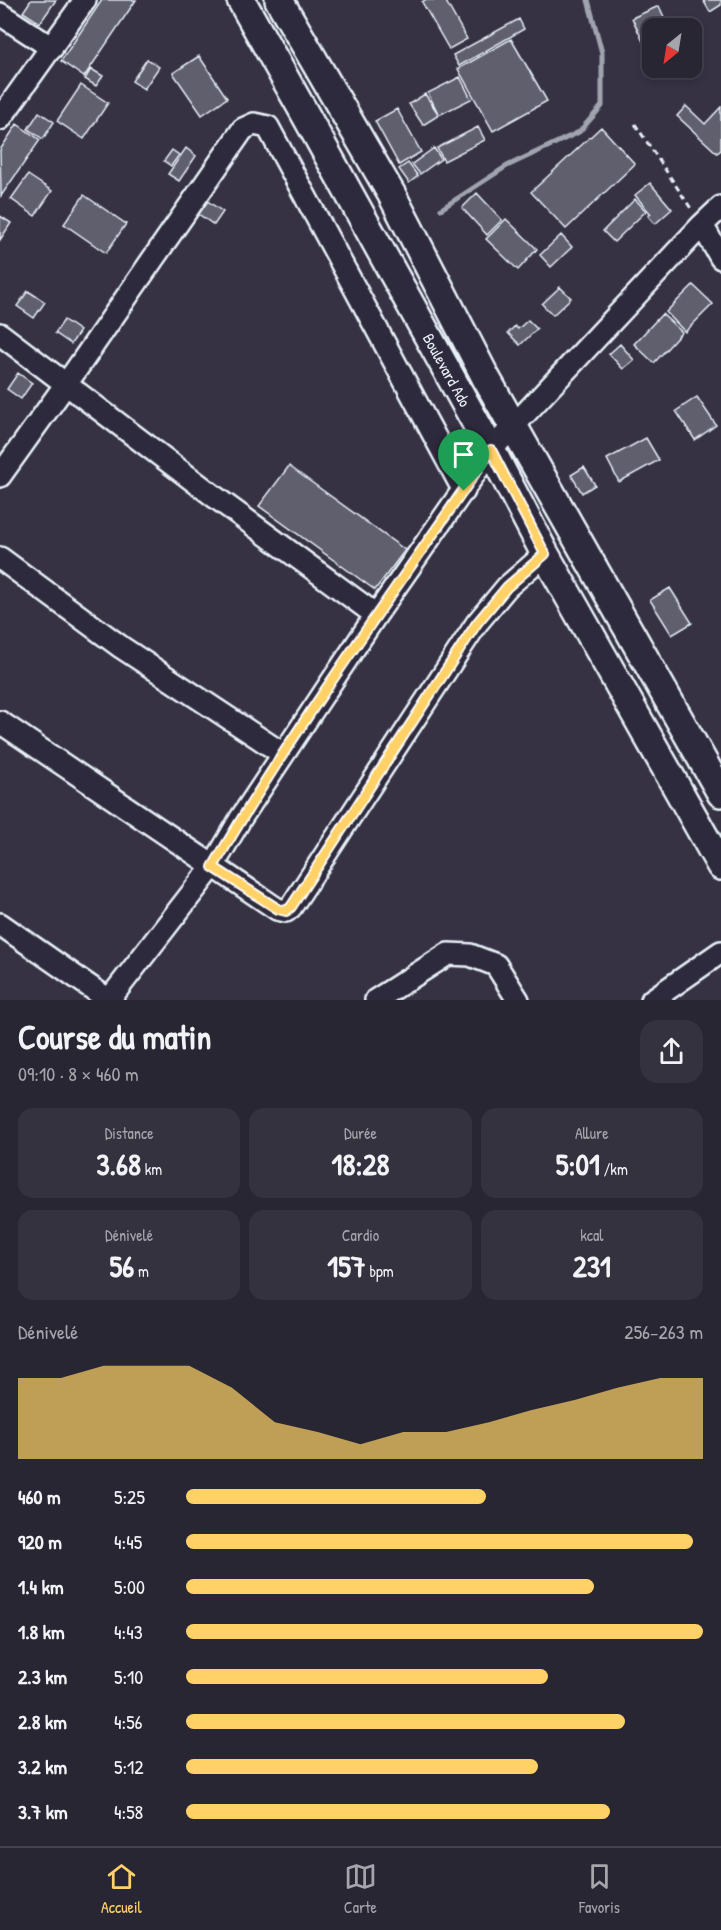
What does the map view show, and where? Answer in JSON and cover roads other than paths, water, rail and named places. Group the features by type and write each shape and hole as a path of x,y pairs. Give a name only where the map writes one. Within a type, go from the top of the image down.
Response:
{"main road":[{"name":"Boulevard Ado","path":"241,0 491,450 545,554 721,866"},
{"name":"Boulevard Ado","path":"279,0 392,195 486,378 721,793"}],"street":[{"path":"0,119 85,0"},
{"path":"0,14 52,48"},
{"path":"0,476 243,129 254,124 268,127 464,491"},
{"path":"0,924 109,1000 213,867 241,818 376,615 491,450 721,207"},
{"path":"702,225 721,258"},
{"path":"0,334 214,497 376,615"},
{"path":"0,722 213,867 278,909 286,911 291,907 477,623 507,587 545,554"},
{"path":"0,558 121,647 284,754"},
{"path":"652,1000 721,952"},
{"path":"376,1000 448,954 470,955 496,965 518,1000"}],"waterway":[{"path":"441,209 507,166 579,132 602,106 602,53 588,0"}]}
